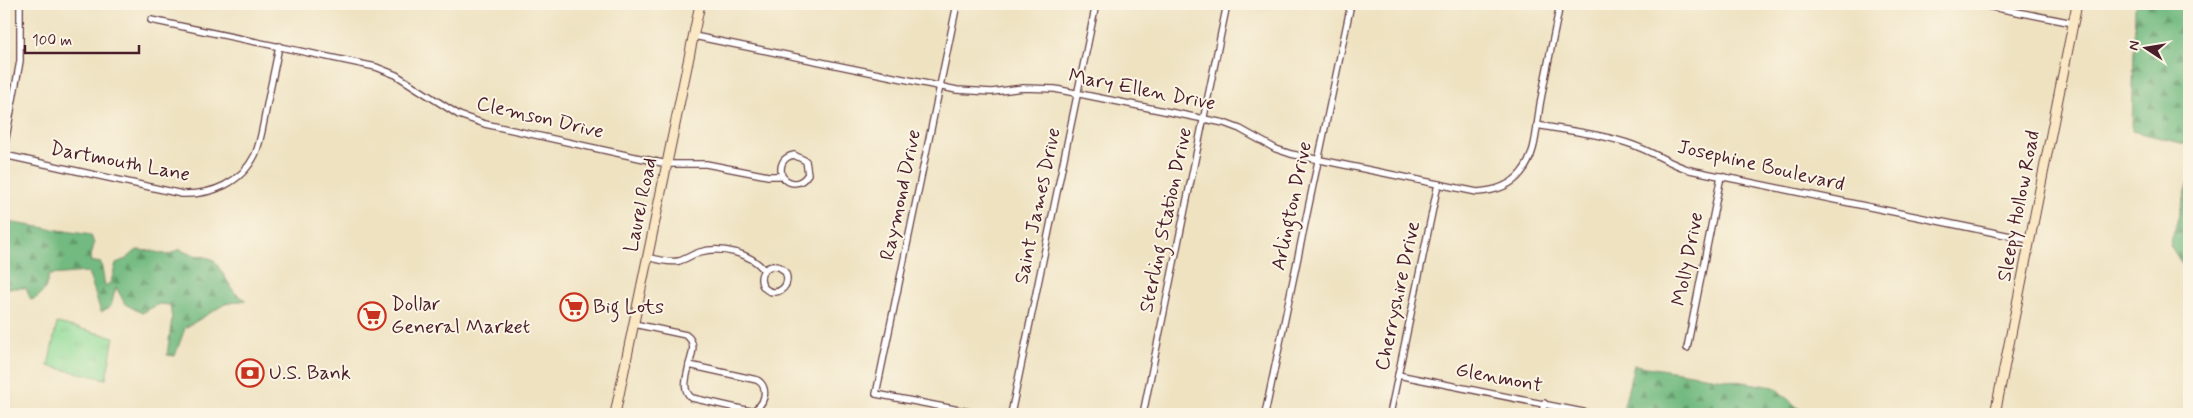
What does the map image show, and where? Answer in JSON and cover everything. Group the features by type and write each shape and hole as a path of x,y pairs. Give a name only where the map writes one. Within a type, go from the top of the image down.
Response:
{"street":[{"path":"4,149 20,61 20,4"},
{"name":"Laurel Road","path":"616,414 700,4"},
{"name":"Raymond Drive","path":"956,4 876,394 980,414"},
{"name":"Saint James Drive","path":"1011,414 1096,4"},
{"name":"Sterling Station Drive","path":"1143,414 1227,4"},
{"name":"Arlington Drive","path":"1265,414 1351,4"},
{"path":"1537,125 1560,4"},
{"path":"1977,4 2073,23"},
{"name":"Sleepy Hollow Road","path":"1994,414 2077,4"},
{"name":"Clemson Drive","path":"152,20 376,67 396,75 459,115 485,124 667,164 706,164 768,176 782,176"},
{"name":"Mary Ellen Drive","path":"694,36 974,92 1039,88 1078,94 1203,119 1240,129 1276,149 1318,160 1477,192 1488,192 1507,185 1522,172 1528,163 1537,125"},
{"name":"Dartmouth Lane","path":"4,155 182,194 214,190 229,183 242,173 255,154 259,143 279,46"},
{"name":"Josephine Boulevard","path":"1537,125 1616,139 1643,149 1677,166 2030,240"},
{"path":"794,155 806,161 809,170 802,181 789,182 782,176 781,167 785,158 794,155"},
{"name":"Molly Drive","path":"1687,348 1721,176"},
{"name":"Cherryshire Drive","path":"1390,414 1438,184"},
{"path":"648,257 679,261 698,252 719,250 745,256 759,264 764,270"},
{"path":"775,266 784,272 786,283 782,290 774,293 766,290 761,283 764,270 775,266"},
{"path":"634,324 686,335 690,338 693,347 685,387 692,398 750,411 759,408 762,404 765,391 764,386 756,380 690,365"},
{"name":"Glenmont","path":"1398,375 1593,414"},
{"path":"1542,414 1544,403"}],"green space":[{"path":"2138,4 2189,4 2189,145 2132,131 2135,8"},
{"path":"2189,181 2189,275 2170,245"},
{"path":"7,222 91,235 94,244 90,261 101,263 105,286 111,282 116,263 126,259 137,250 168,255 180,249 214,260 235,293 246,300 225,304 185,328 175,356 167,355 172,318 170,305 159,304 142,313 125,304 116,287 111,306 101,312 88,272 49,275 42,293 31,300 26,288 4,288 4,230"},
{"path":"57,323 114,337 106,379 48,366"},
{"path":"1634,365 1774,387 1805,414 1622,414"}],"place":[{"name":"Big Lots","path":"574,307"},
{"name":"Dollar General Market","path":"372,316"},
{"name":"U.S. Bank","path":"250,373"}]}
